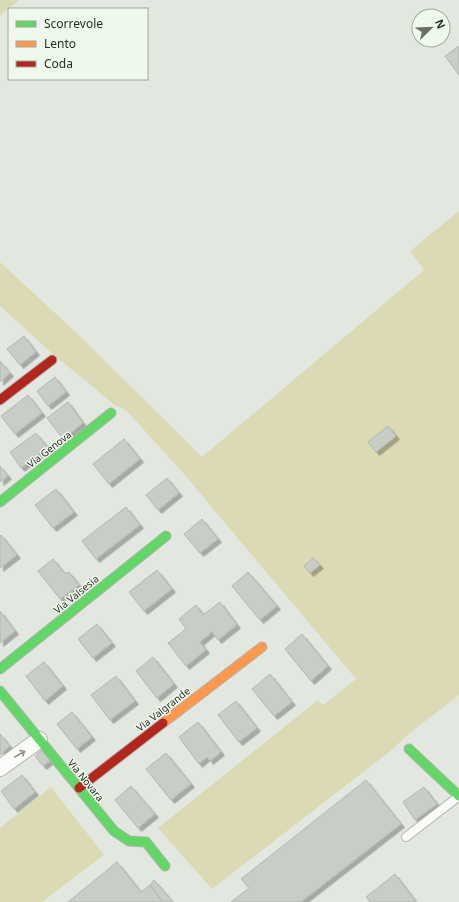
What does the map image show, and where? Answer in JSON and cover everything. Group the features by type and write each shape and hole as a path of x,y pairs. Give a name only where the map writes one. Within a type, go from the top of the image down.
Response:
{"street":[{"path":"0,400 52,360"},
{"name":"Via Genova","path":"0,502 112,414"},
{"name":"Via Valsesia","path":"0,669 166,536"},
{"name":"Via Valgrande","path":"79,788 262,647"},
{"name":"Via Novara","path":"0,691 114,831 129,841 146,842 165,866"},
{"path":"0,768 39,740"},
{"path":"408,749 459,796"}],"lane":[{"path":"406,837 459,796"}],"shaded area":[{"path":"0,0 19,0 8,8 0,15"},
{"path":"459,211 459,695 406,736 393,749 212,889 158,828 318,700 323,705 356,679 183,473 127,411 113,404 57,358 0,306 0,262 83,339 202,457 424,270 410,251"},
{"path":"51,787 104,855 42,902 0,902 0,828"}],"building":[{"path":"459,46 459,75 445,56"},
{"path":"24,336 36,352 20,365 7,349"},
{"path":"0,361 10,373 0,382"},
{"path":"55,377 66,392 48,406 37,391"},
{"path":"28,395 42,413 15,434 1,416"},
{"path":"68,402 83,423 63,439 47,418"},
{"path":"388,426 396,436 376,452 368,442"},
{"path":"36,433 48,448 21,468 10,452"},
{"path":"124,439 140,459 109,484 93,464"},
{"path":"0,466 8,476 0,482"},
{"path":"167,478 179,493 158,510 146,495"},
{"path":"56,489 74,512 53,528 35,505"},
{"path":"126,507 140,525 96,559 82,541"},
{"path":"202,519 218,539 200,553 184,534"},
{"path":"1,535 17,555 0,568 0,536"},
{"path":"313,558 320,565 310,573 304,566"},
{"path":"53,559 65,574 69,572 79,585 60,599 38,571"},
{"path":"157,570 172,589 144,611 129,592"},
{"path":"248,572 277,606 260,620 232,586"},
{"path":"220,602 237,625 218,640 212,632 200,642 206,650 186,666 168,643 186,629 179,619 196,605 203,615"},
{"path":"0,611 15,631 0,643"},
{"path":"97,624 112,643 93,658 78,639"},
{"path":"302,634 328,666 311,681 285,649"},
{"path":"153,657 174,684 157,698 136,671"},
{"path":"44,662 63,686 45,701 26,676"},
{"path":"270,674 292,702 274,716 252,689"},
{"path":"116,676 135,701 110,720 91,695"},
{"path":"236,701 257,728 239,742 218,715"},
{"path":"72,712 92,737 77,749 57,724"},
{"path":"198,722 221,752 210,761 207,757 199,764 179,737"},
{"path":"0,734 10,746 0,755"},
{"path":"43,749 51,760 43,766 35,756"},
{"path":"166,753 191,784 171,800 146,769"},
{"path":"22,775 35,792 14,809 1,791"},
{"path":"366,780 401,824 301,902 231,902 249,888 241,879"},
{"path":"131,786 155,814 138,828 115,800"},
{"path":"424,787 437,804 415,820 403,802"},
{"path":"117,862 141,892 150,885 163,902 68,902"},
{"path":"395,874 416,902 370,902 366,897"},
{"path":"154,880 173,902 163,902 150,885"}],"traffic: fast":[{"path":"0,502 111,413"},
{"path":"0,669 166,536"},
{"path":"0,691 114,831 129,841 146,842 165,866"},
{"path":"409,749 459,796"}],"traffic: slow":[{"path":"163,723 262,647"}],"traffic: jam":[{"path":"0,400 52,360"},
{"path":"79,788 163,723"}]}
